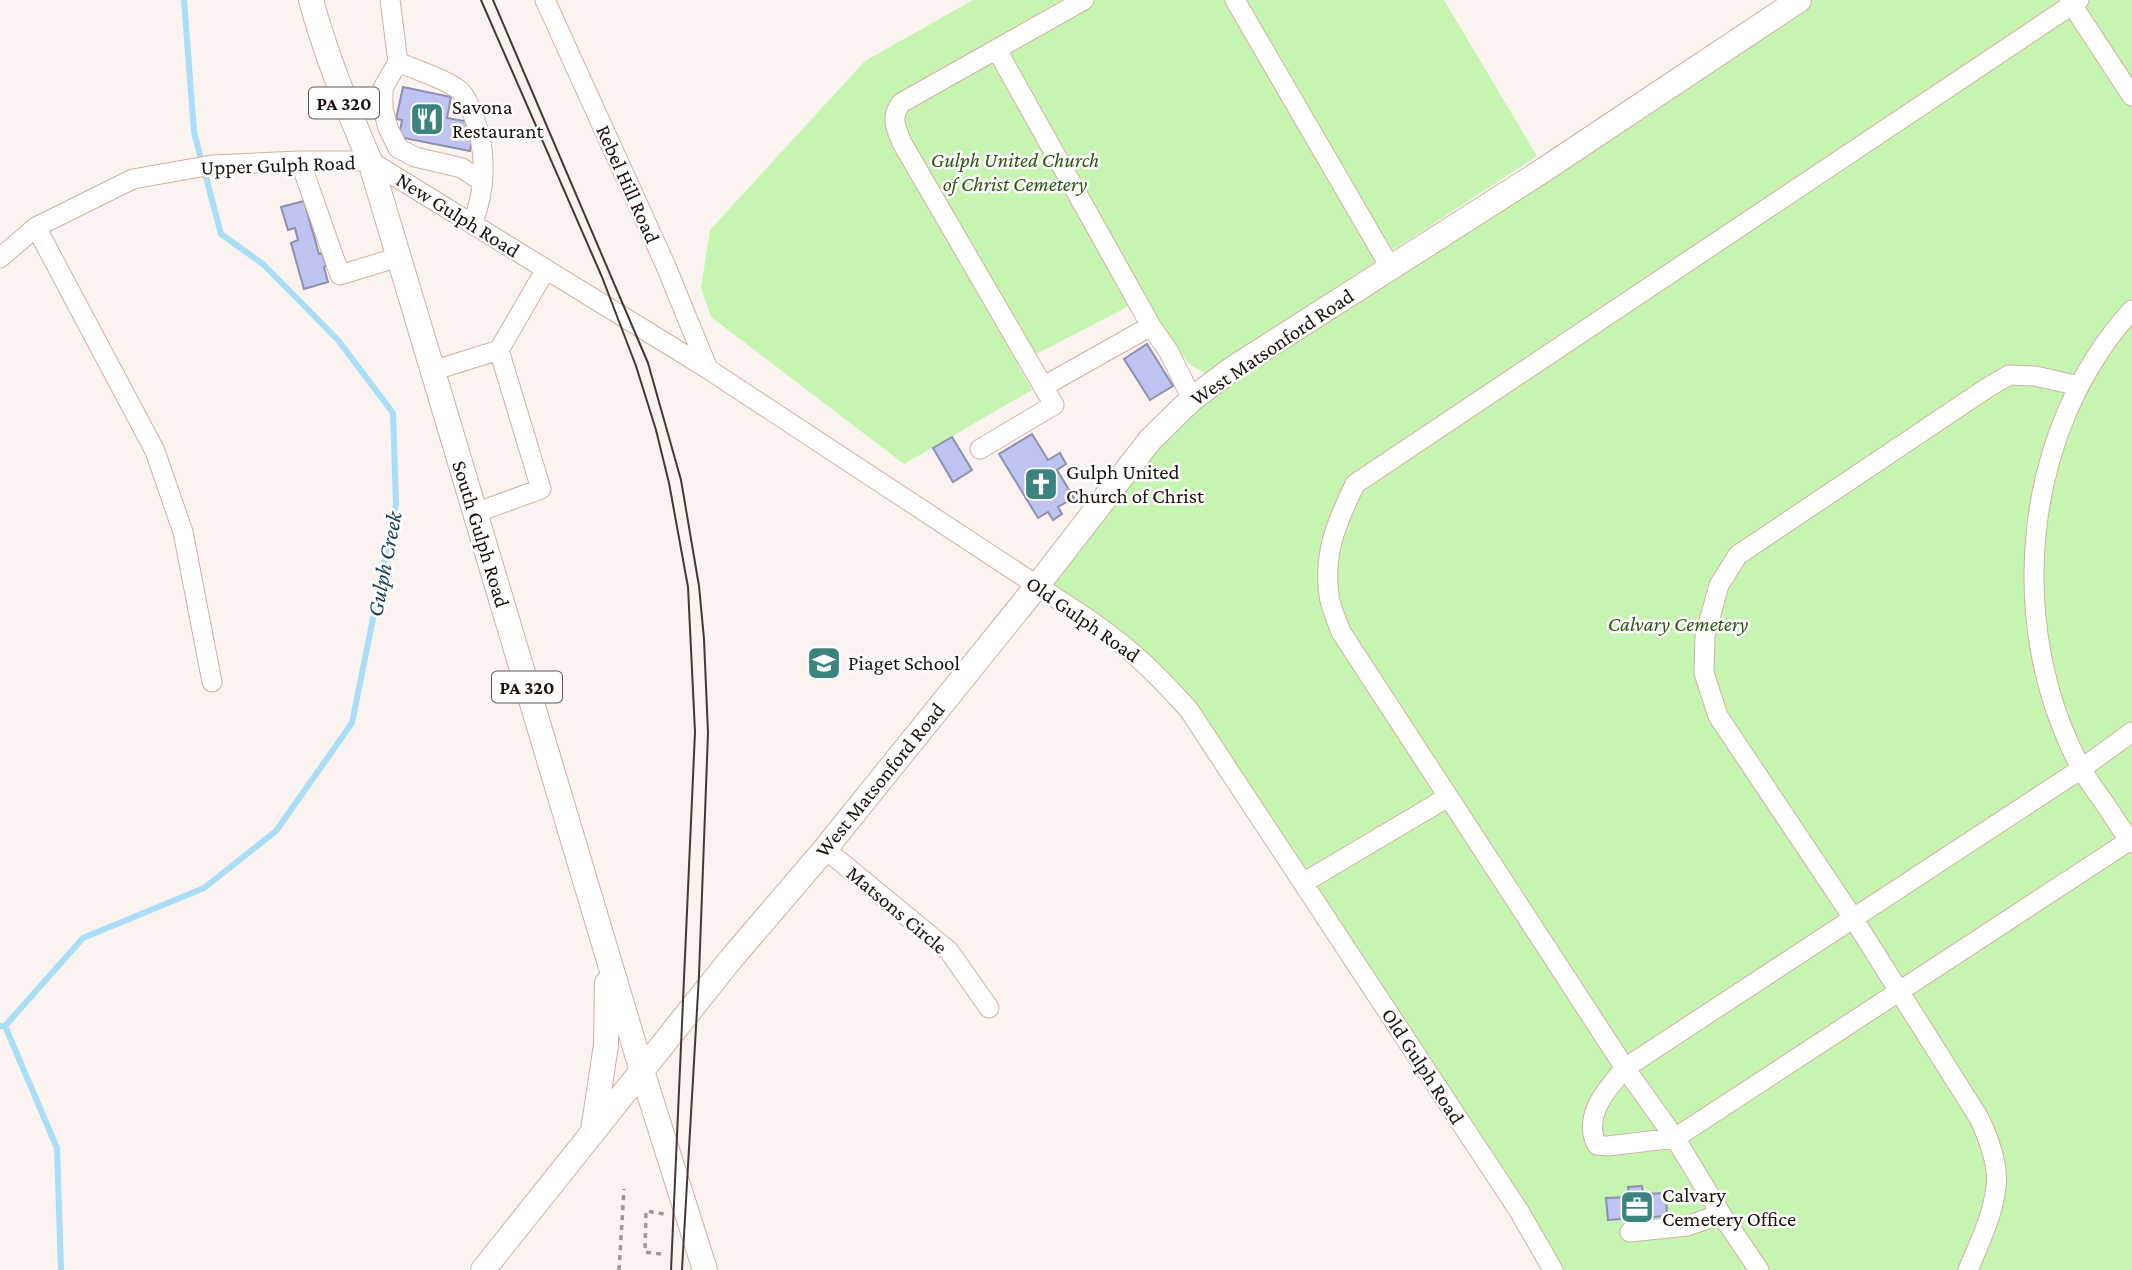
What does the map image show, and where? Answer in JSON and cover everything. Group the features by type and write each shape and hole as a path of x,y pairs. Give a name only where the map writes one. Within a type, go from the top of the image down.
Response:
{"main road":[{"name":"South Gulph Road","path":"311,0 344,102 370,161 642,1070"},
{"name":"West Matsonford Road","path":"483,1270 731,959 825,849 1037,586 1150,440 1192,399 1232,369 1539,173 1799,0"},
{"path":"593,1131 606,1045 608,957"},
{"name":"PA 320","path":"642,1070 705,1270"}],"street":[{"path":"390,0 398,62 383,88 383,109 388,128 398,148 415,157 462,168 481,181"},
{"name":"Rebel Hill Road","path":"545,0 665,264 708,369"},
{"path":"980,449 1054,405 902,144 895,126 894,113 901,103 1084,0"},
{"path":"1235,0 1390,267"},
{"path":"1759,1270 1341,632 1329,597 1328,556 1337,522 1355,484 2074,2 2132,96"},
{"path":"996,50 1151,326 1169,352 1192,399"},
{"path":"398,62 461,91 481,134 484,160 479,206 472,224"},
{"path":"300,161 340,275 399,257"},
{"name":"Upper Gulph Road","path":"0,258 36,227 133,179 212,165 370,161"},
{"name":"New Gulph Road","path":"370,161 546,269"},
{"path":"36,227 155,451 183,532 212,682"},
{"path":"432,371 499,349 546,269"},
{"name":"Old Gulph Road","path":"546,269 708,369 1129,648 1154,670 1189,710 1519,1211 1553,1270"},
{"path":"2132,310 2117,326 2080,386 2057,438 2042,493 2034,549 2034,606 2042,662 2058,717 2081,769 2131,841 1675,1138 1597,1145 1593,1131 1594,1108 1625,1068 2081,769 2132,732"},
{"path":"1044,386 1151,326"},
{"path":"475,513 541,489 499,349"},
{"path":"1968,1270 1985,1230 1997,1185 1989,1139 1979,1118 1853,918 1718,716 1704,673 1705,636 1718,585 1738,555 2009,375 2035,376 2080,386"},
{"path":"1303,883 1448,797"},
{"name":"Matsons Circle","path":"825,849 949,951 989,1008"},
{"path":"1630,1232 1686,1226 1721,1214"}],"path":[{"path":"619,1270 624,1189"},
{"path":"646,1211 645,1252 661,1254"}],"green space":[{"name":"Gulph United Church of Christ Cemetery","path":"973,0 1444,0 1537,156 1205,373 1189,364 1172,340 1131,305 1017,364 1032,390 904,464 711,317 701,288 710,230 865,61"},
{"name":"Calvary Cemetery","path":"1799,0 2132,0 2132,1270 1553,1270 1189,710 1037,586 1192,399"}],"building":[{"name":"Savona Restaurant","path":"403,87 451,97 447,118 476,123 470,151 399,137 402,120 396,119"},
{"path":"304,201 319,254 322,253 326,266 324,267 328,282 304,289 291,243 298,240 295,228 288,230 281,207"},
{"path":"1147,344 1173,386 1150,400 1124,359"},
{"name":"Gulph United Church of Christ","path":"1032,434 1048,460 1060,453 1066,464 1057,470 1074,498 1058,507 1062,514 1053,520 1048,512 1038,518 999,454"},
{"path":"952,437 972,470 953,482 933,448"},
{"name":"Calvary Cemetery Office","path":"1642,1186 1643,1194 1666,1193 1667,1216 1608,1220 1606,1198 1629,1197 1628,1187"}],"waterway":[{"name":"Gulph Creek","path":"0,1026 5,1026 83,938 204,888 276,831 352,723 396,504 393,413 338,340 263,264 221,234 194,132 184,0"},
{"path":"5,1026 57,1148 61,1270"}],"tram line":[{"path":"481,0 602,277 636,366 669,483 688,587 695,732 671,1270"},
{"path":"493,0 648,363 681,480 699,586 708,733 699,975 682,1270"}],"place":[{"name":"Savona Restaurant","path":"427,119"},
{"name":"Gulph United Church of Christ","path":"1041,484"},
{"name":"Piaget School","path":"824,663"},
{"name":"Calvary Cemetery Office","path":"1637,1207"}]}
